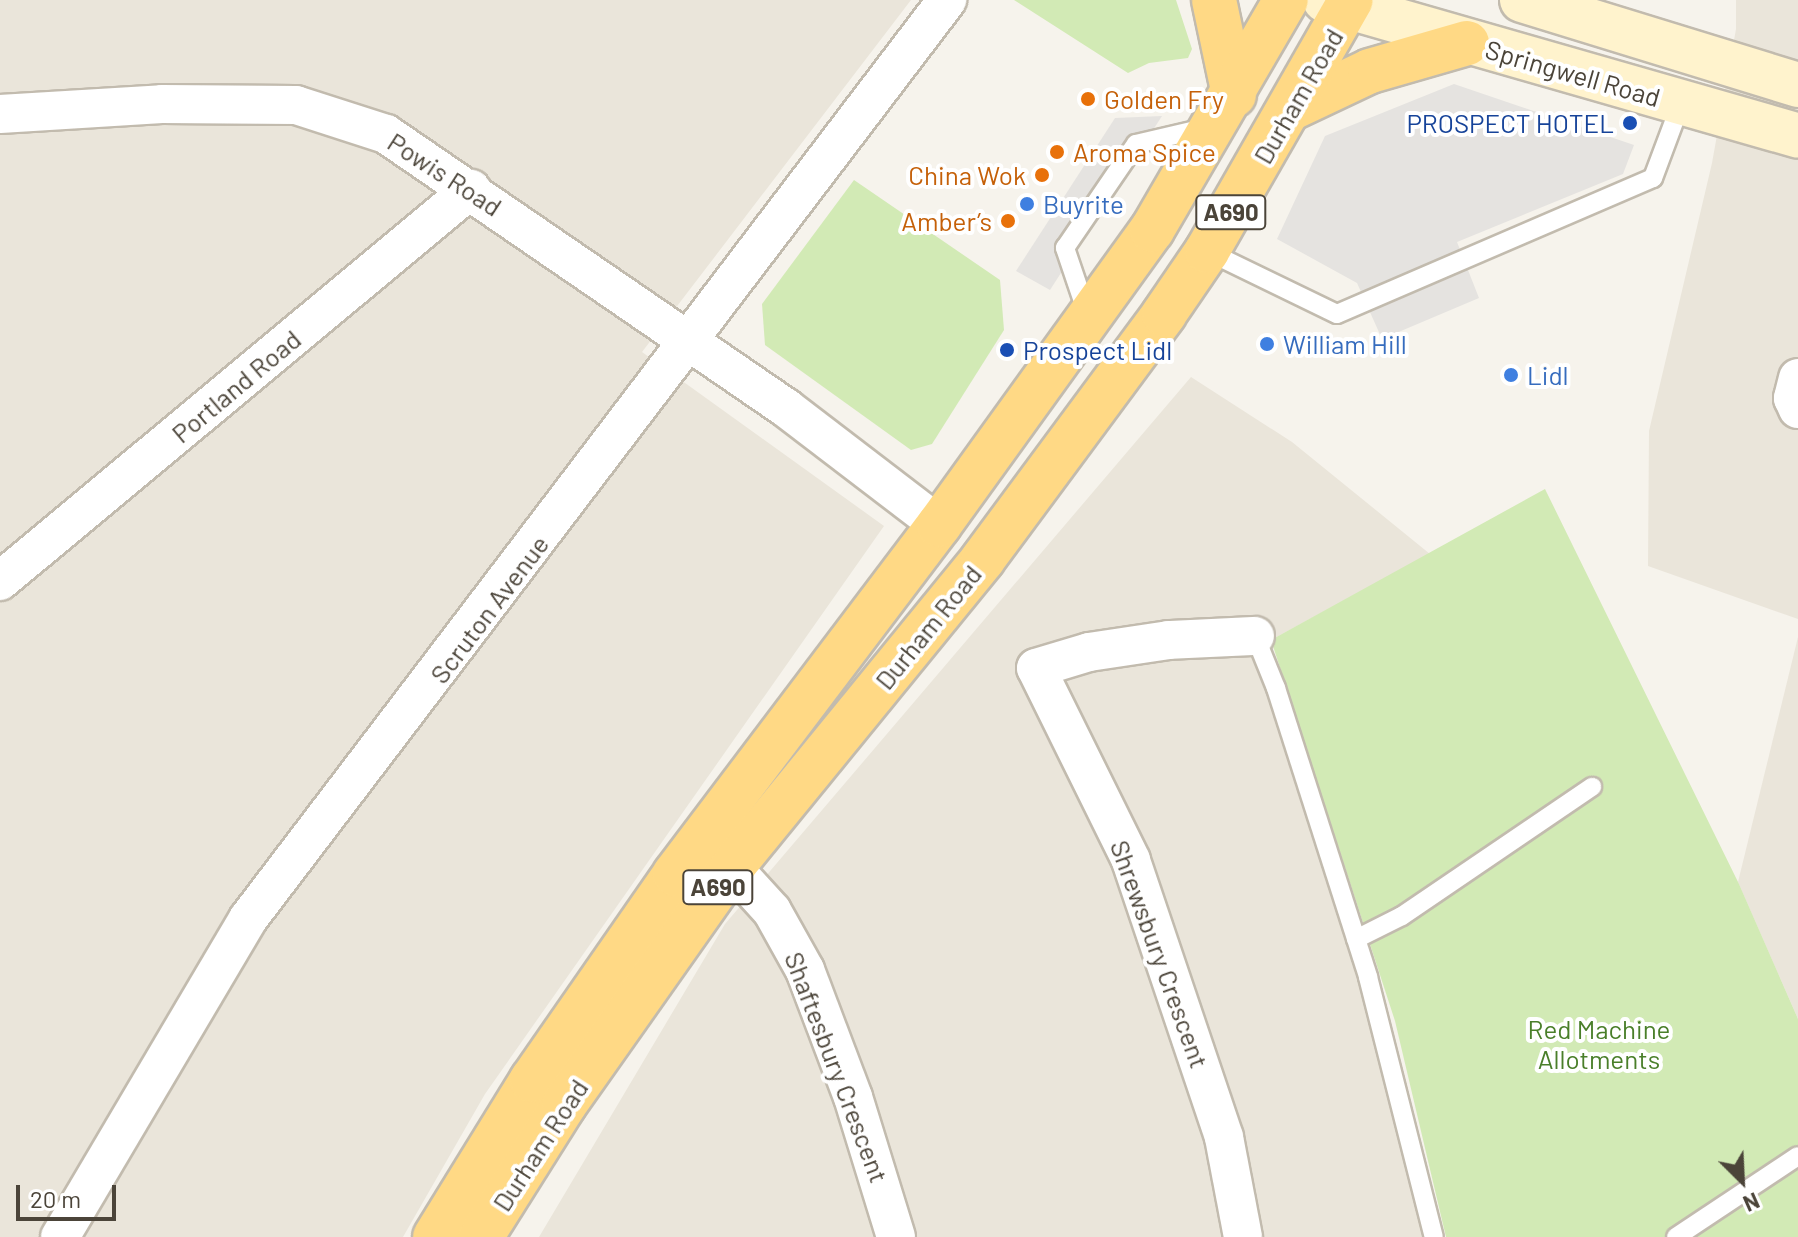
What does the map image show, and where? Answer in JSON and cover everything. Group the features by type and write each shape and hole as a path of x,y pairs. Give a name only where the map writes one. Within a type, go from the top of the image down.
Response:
{"highway":[{"path":"1214,0 1225,110"},
{"name":"Durham Road","path":"435,1237 532,1080 675,874 939,525 1089,320 1225,110 1286,0"},
{"name":"Durham Road","path":"481,1237 564,1105 732,867 983,559 1207,251 1292,108 1341,2"},
{"path":"1292,108 1370,71 1467,43"},
{"path":"939,525 983,559"}],"main road":[{"name":"Springwell Road","path":"1522,0 1798,85"},
{"name":"Springwell Road","path":"1341,2 1467,43 1798,136"}],"street":[{"name":"Scruton Avenue","path":"60,1237 248,919 690,344 947,0"},
{"name":"Powis Road","path":"0,114 162,104 296,105 386,134 471,189 786,408 939,525"},
{"name":"Portland Road","path":"0,581 471,189"},
{"path":"1798,378 1793,398 1798,409"},
{"name":"Shrewsbury Crescent","path":"1243,1237 1224,1137 1131,860 1036,668 1089,652 1155,642 1255,636"},
{"name":"Shaftesbury Crescent","path":"732,867 772,911 805,970 887,1232"}],"lane":[{"path":"1207,251 1337,314 1653,178 1681,103"},
{"path":"1089,320 1065,248 1136,144 1225,110"},
{"path":"1255,636 1276,688 1356,939 1434,1237"},
{"path":"1356,939 1402,916 1592,787"},
{"path":"1676,1237 1798,1156"}],"shaded area":[{"path":"0,0 911,0 642,352 884,526 485,1094 403,1237 0,1237"},
{"path":"1736,0 1798,0 1798,619 1648,566 1649,431 1712,163 1736,29"},
{"path":"1454,84 1634,145 1623,174 1457,242 1479,298 1382,339 1357,283 1277,239 1325,136"},
{"path":"1162,116 1050,290 1016,271 1115,118"},
{"path":"1191,377 1292,442 1430,554 1271,640 1255,658 1344,924 1426,1237 539,1237 725,924"},
{"path":"1798,637 1798,1019 1738,882"}],"green space":[{"path":"1014,0 1176,0 1192,49 1188,58 1149,63 1128,73"},
{"path":"854,180 1000,280 1004,330 932,444 911,450 765,345 762,304"},
{"name":"Red Machine Allotments","path":"1545,489 1739,884 1798,1019 1798,1237 1446,1237 1395,1021 1271,640"}],"place":[{"name":"Golden Fry","path":"1088,99"},
{"name":"PROSPECT HOTEL","path":"1630,123"},
{"name":"Aroma Spice","path":"1057,152"},
{"name":"China Wok","path":"1042,175"},
{"name":"Buyrite","path":"1027,204"},
{"name":"Amber’s","path":"1008,221"},
{"name":"William Hill","path":"1267,344"},
{"name":"Prospect Lidl","path":"1007,350"},
{"name":"Lidl","path":"1511,375"}]}
